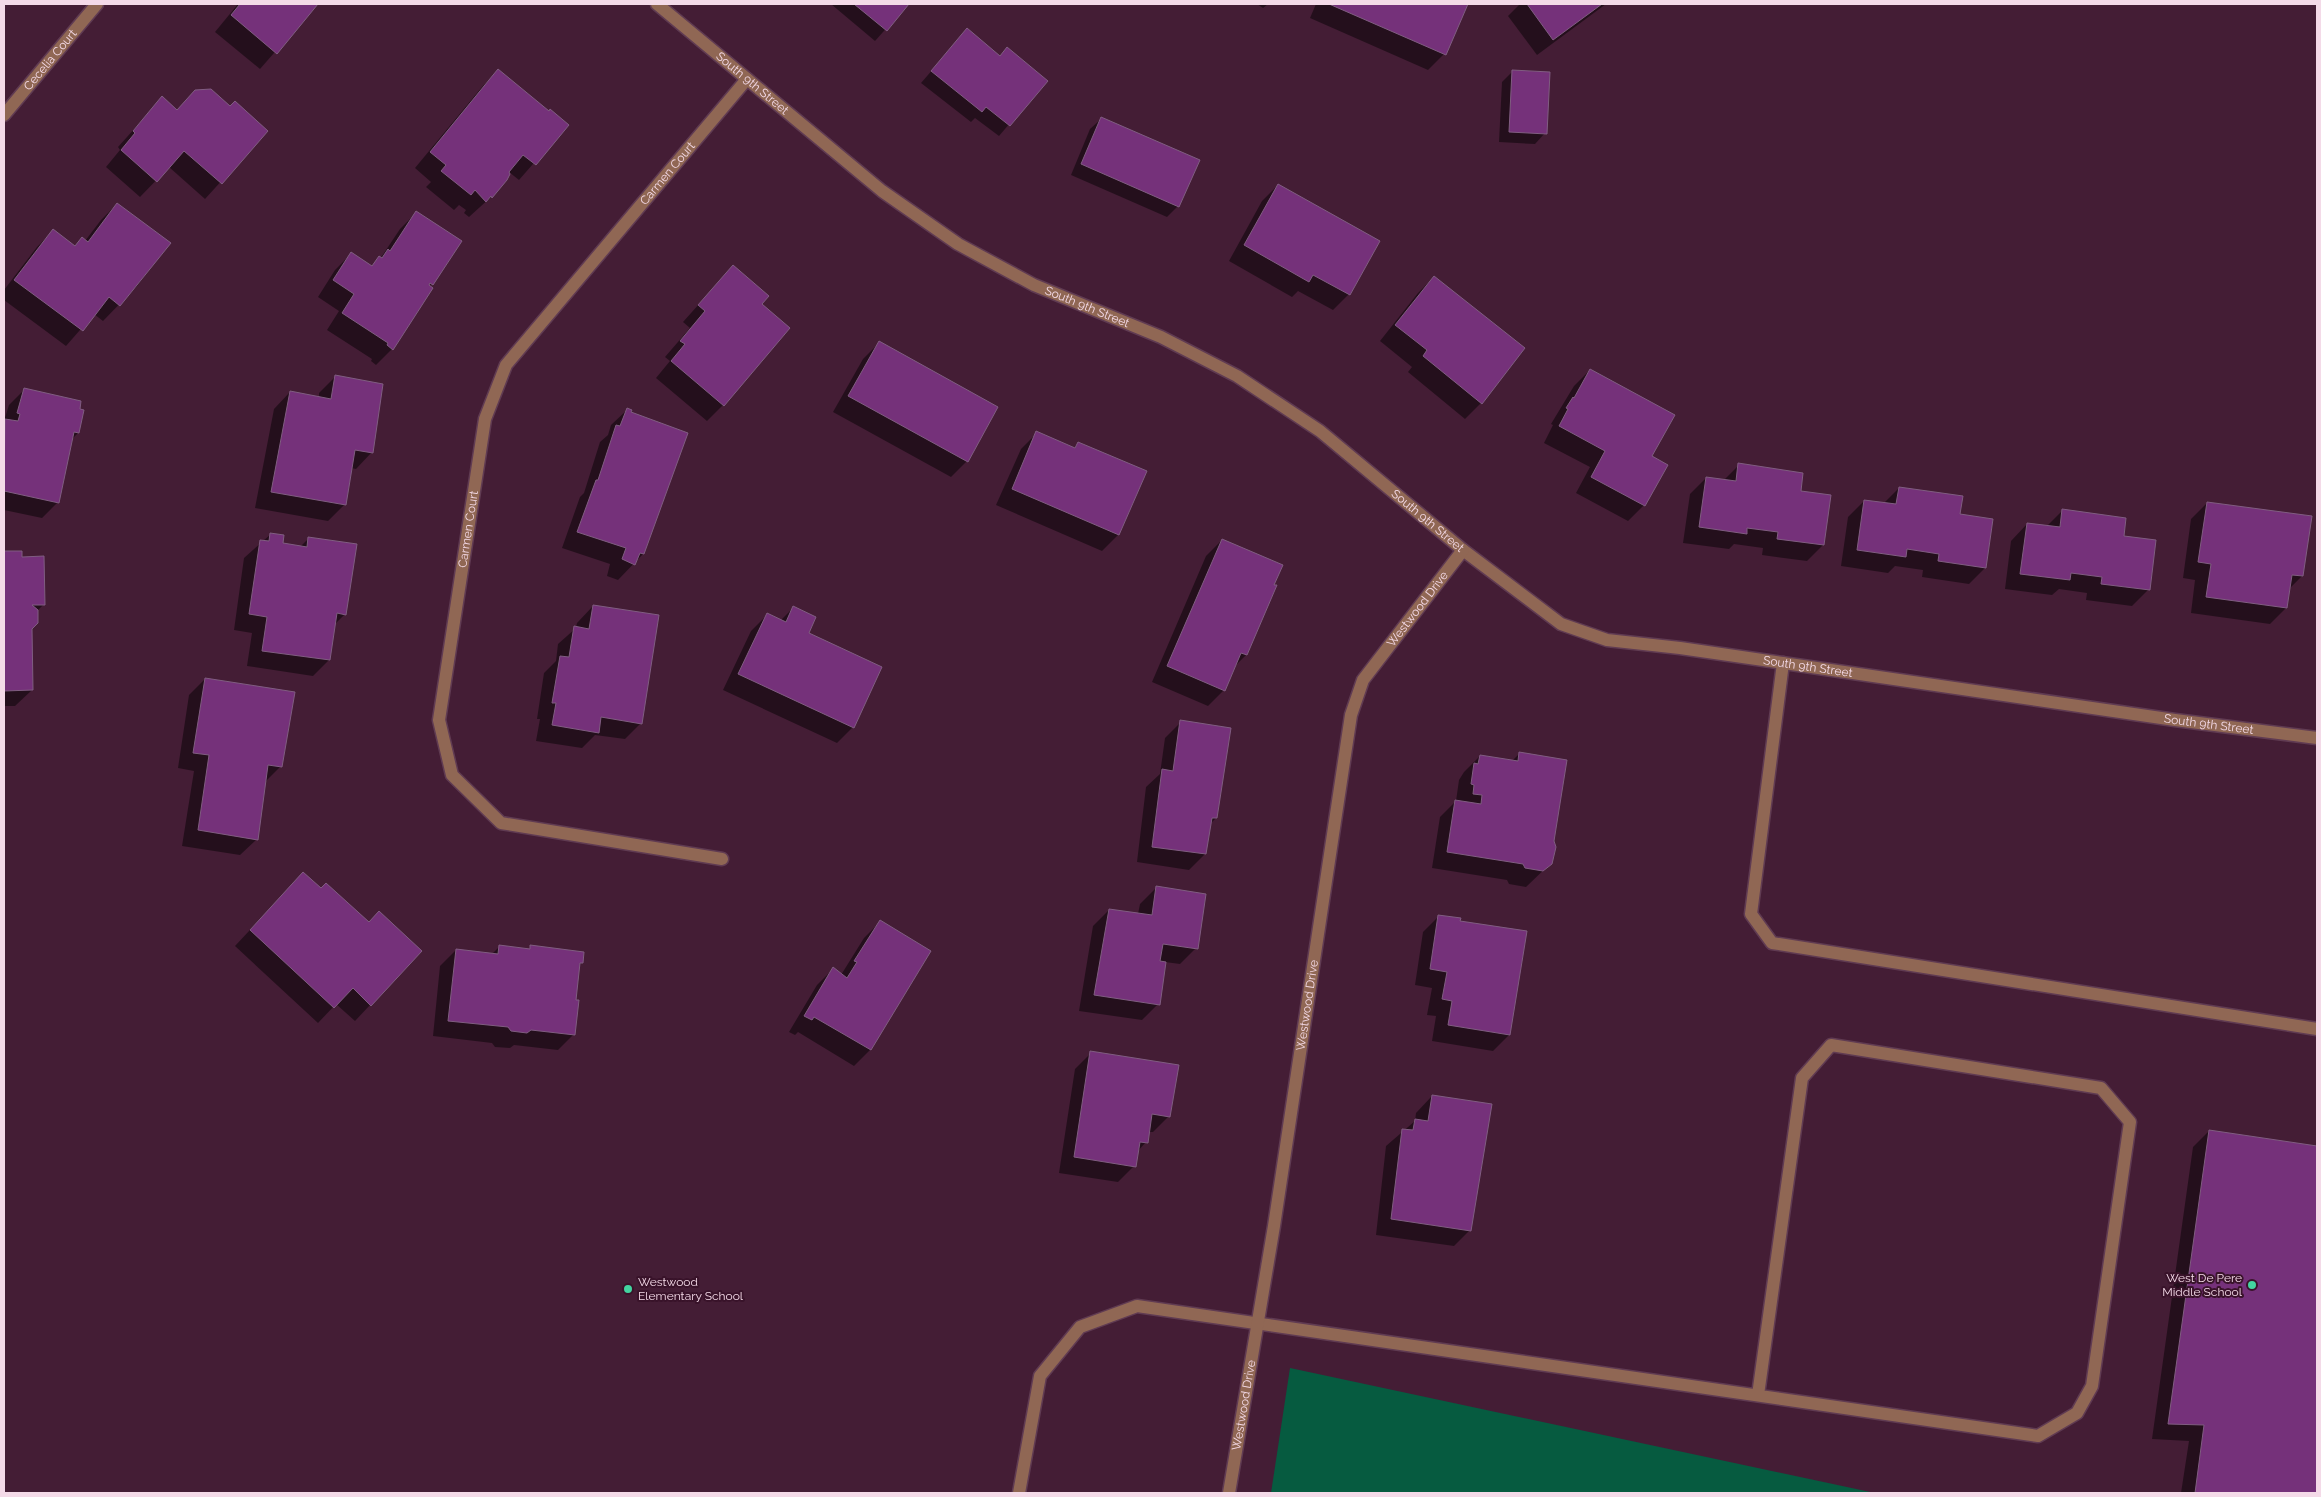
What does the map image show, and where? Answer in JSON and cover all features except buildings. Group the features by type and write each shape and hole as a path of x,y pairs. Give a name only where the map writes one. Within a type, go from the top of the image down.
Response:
{"street":[{"name":"Cecelia Court","path":"4,115 97,4"},
{"name":"South 9th Street","path":"658,4 882,191 958,244 1034,285 1161,337 1237,376 1320,431 1464,550 1561,624 1607,640 2317,738"},
{"name":"Carmen Court","path":"722,859 501,823 452,776 439,720 485,419 506,365 747,79"},
{"name":"Westwood Drive","path":"1229,1493 1274,1226 1351,716 1363,680 1464,550"},
{"path":"1782,663 1750,914 1772,943 2317,1029"},
{"path":"1019,1493 1040,1376 1080,1327 1137,1306 2038,1436 2078,1413 2092,1386 2130,1122 2101,1088 1831,1045 1802,1078 1758,1395"}],"green space":[{"path":"1290,1368 1875,1493 1271,1493"}],"place":[{"name":"West De Pere Middle School","path":"2252,1285"},
{"name":"Westwood Elementary School","path":"628,1289"}]}
